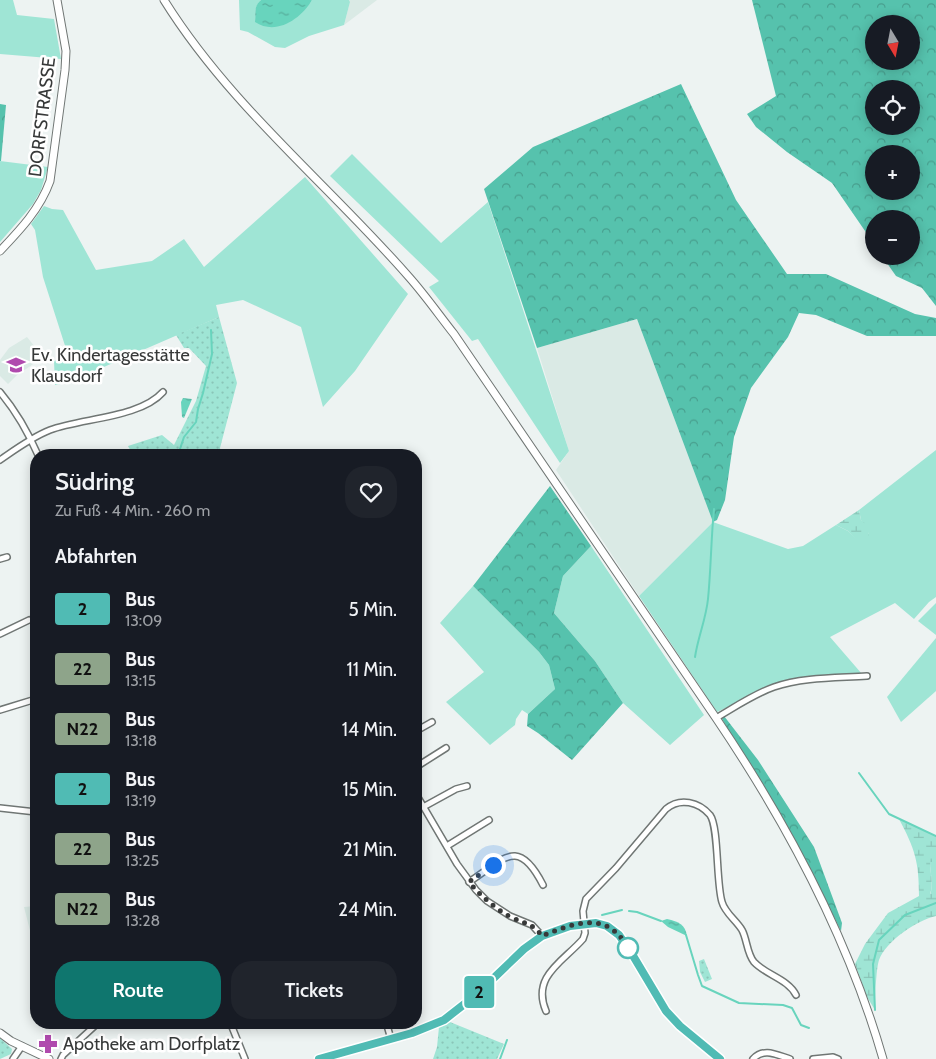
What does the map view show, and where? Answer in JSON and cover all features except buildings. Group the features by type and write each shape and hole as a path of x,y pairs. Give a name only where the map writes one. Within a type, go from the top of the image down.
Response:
{"main road":[{"name":"DORFSTRASSE","path":"0,251 36,210 46,194 50,181 66,51 58,0"},
{"path":"164,0 204,58 235,94 409,277 454,334 743,757 775,811 824,903 859,988 883,1059"},
{"path":"319,1059 391,1039 429,1027 444,1020 476,995 524,949 542,936 570,926 596,923 607,926 619,935 666,1011 680,1026 720,1059"},
{"path":"0,1033 49,1059"}],"street":[{"path":"0,392 12,406 35,449"},
{"path":"0,460 31,439 50,430 140,407 156,400 163,392"},
{"path":"0,559 7,557"},
{"path":"0,634 29,620"},
{"path":"716,718 756,694 775,687 795,682 867,676"},
{"path":"0,710 30,701"},
{"path":"422,728 432,722"},
{"path":"422,763 446,748"},
{"path":"425,806 456,789 467,786"},
{"path":"422,802 469,882 487,901 510,916 532,925 542,936"},
{"path":"546,1011 542,994 548,975 554,966 583,939 585,933 583,911 586,899 598,884 610,875 670,805 685,802 693,803 704,809 711,817 715,826 717,865 722,903 741,927 753,961 789,986 796,995"},
{"path":"0,808 30,811"},
{"path":"447,846 489,820"},
{"path":"469,882 506,857 516,854 521,856 534,869 543,885"},
{"path":"61,1059 91,1029"},
{"path":"233,1029 245,1059"},
{"path":"388,1029 391,1039"},
{"path":"13,1059 22,1046"},
{"path":"753,1059 764,1052 790,1059"},
{"path":"813,1059 833,1057 838,1059"}],"shaded area":[{"path":"349,0 377,0 344,25"},
{"path":"637,319 713,522 639,596 556,470 569,451 537,348"},
{"name":"Ev. Kindertagesstätte Klausdorf","path":"27,337 43,357 19,373 8,384 0,376 0,360 9,348"},
{"path":"30,906 30,930 24,907"}],"green space":[{"path":"0,0 13,0 17,15 54,19 61,59 0,54"},
{"path":"239,0 261,0 255,10 256,21 310,3 312,0 349,0 350,2 344,25 309,36 285,48 275,47 248,32 240,30"},
{"path":"752,0 936,0 936,306 922,288 896,276 888,265 920,265 920,210 865,210 865,231 832,183 787,152 756,127 747,114 776,96"},
{"path":"681,84 736,200 787,274 826,274 915,314 936,318 936,336 867,336 816,315 799,313 788,337 751,388 734,437 725,500 717,520 713,522 637,319 537,348 484,189 533,147"},
{"path":"0,104 6,105 1,161 0,161"},
{"path":"352,154 441,243 488,202 569,451 560,463 478,339 472,341 429,287 439,281 330,176"},
{"path":"0,161 48,167 41,190 33,204 0,242"},
{"path":"305,177 408,294 355,371 323,407 301,327 243,300 216,305 219,317 67,383 55,385 54,361 68,355 43,277 35,230 31,224 44,206 63,210 96,270 152,261 184,239 204,267"},
{"path":"219,317 237,383 220,449 130,449 128,446 162,435 174,445 196,401 206,366 189,348 184,348 176,335"},
{"path":"936,450 936,597 914,619 895,603 830,637 862,674 794,680 776,684 717,712 639,596 713,522 788,549 803,546 836,525 848,531 857,540 869,534 861,520 859,510"},
{"path":"550,486 591,546 563,576 554,613 595,661 623,703 572,760 527,726 528,714 555,689 549,665 539,652 473,586"},
{"path":"859,510 861,520 868,526 869,535 857,541 848,531 836,525"},
{"path":"591,546 704,715 670,745 623,703 595,661 554,613 563,576"},
{"path":"473,586 539,652 549,665 555,689 528,714 522,710 516,719 515,725 490,745 446,702 484,672 440,623"},
{"path":"936,603 936,635 918,621"},
{"path":"936,638 936,691 901,722 887,697"},
{"path":"724,716 758,760 814,847 842,923 841,931 811,872 722,719"},
{"path":"899,819 936,836 936,862 930,862 932,882 930,894 936,894 936,916 928,918 903,932 883,953 877,970 875,1010 867,997 855,964 865,944 888,913 919,896 915,856"},
{"path":"930,862 936,862 936,894 930,895 932,883"},
{"path":"704,959 712,979 705,982 700,972 699,961"},
{"path":"450,1022 504,1044 497,1059 433,1059 437,1047 439,1027"},
{"path":"0,1038 12,1049 11,1054 0,1059"}],"water":[{"path":"261,0 312,0 295,19 279,26 271,27 255,22 256,8"},
{"path":"183,398 192,399 184,418 182,417 181,402"},
{"path":"667,919 681,924 687,936 668,927 661,921"}],"waterway":[{"path":"180,449 184,437 196,422 212,354 211,330"},
{"path":"695,657 708,599 714,509"},
{"path":"859,773 889,814 936,836"},
{"path":"875,1010 873,964 879,940 905,915 936,903"},
{"path":"602,915 622,910"},
{"path":"629,911 661,921"},
{"path":"686,935 702,986 739,1003 783,1005 792,1008 801,1025 809,1028"},
{"path":"500,1059 507,1040"}],"bus line":[{"name":"2","path":"319,1059 412,1033 444,1020 459,1010 524,949 542,936 584,923 596,923 607,926 619,935 666,1011 680,1026 720,1059"}],"place":[{"name":"Ev. Kindertagesstätte Klausdorf","path":"16,365"},
{"name":"Apotheke am Dorfplatz","path":"48,1044"}],"route":[{"path":"493,865 469,882 487,901 510,916 532,925 542,936 570,926 596,923 607,926 619,935 632,954 628,948"}]}
